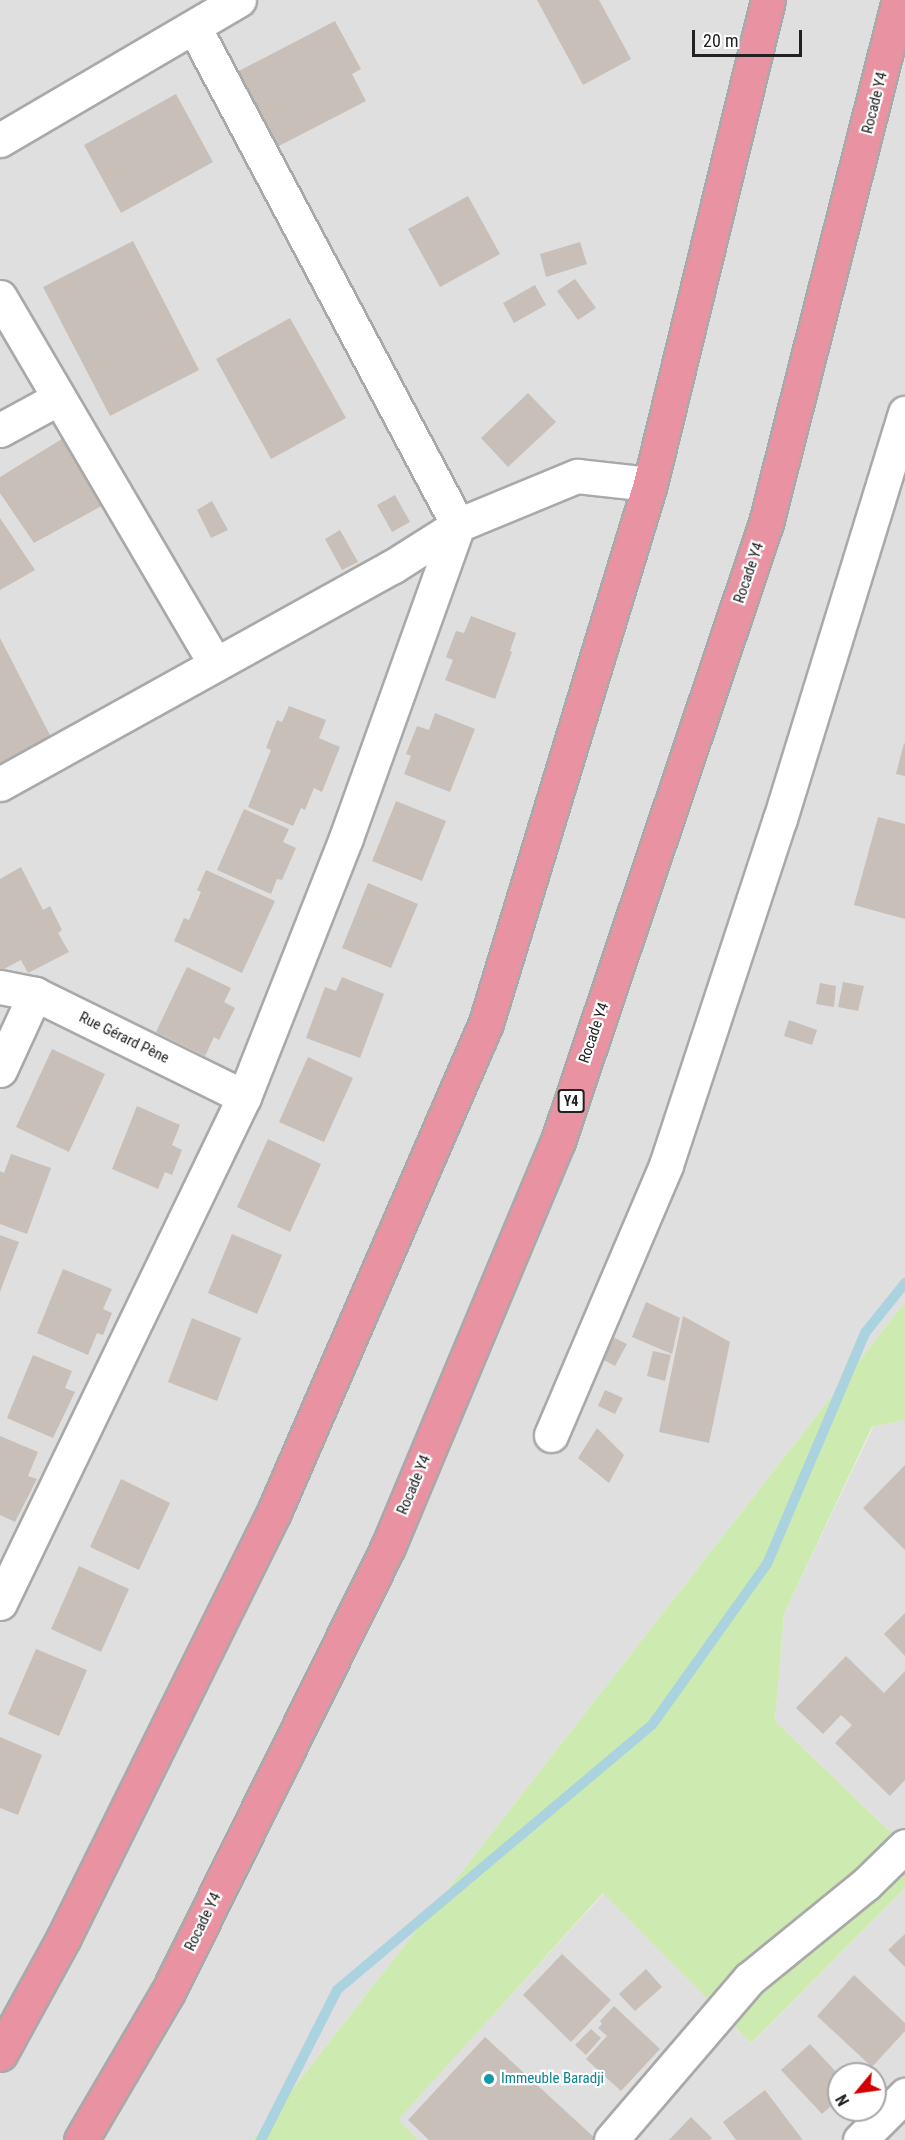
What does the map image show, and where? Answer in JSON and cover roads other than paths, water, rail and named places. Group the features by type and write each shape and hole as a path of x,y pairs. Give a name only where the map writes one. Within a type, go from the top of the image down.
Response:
{"highway":[{"path":"0,2054 64,1937 274,1512 486,1023 650,484 768,0"},
{"name":"Rocade Y4","path":"81,2140 168,1992 388,1547 558,1142 766,523 900,9"}],"street":[{"path":"0,140 240,0"},
{"path":"0,1603 244,1097 346,838 459,525 194,27"},
{"path":"0,297 215,664"},
{"path":"0,430 59,398"},
{"path":"551,1435 666,1165 780,819 905,413"},
{"path":"0,784 392,567 459,525 577,476 650,484"},
{"name":"Rue Gérard Pène","path":"0,987 35,994 244,1097"},
{"path":"0,1071 35,994"},
{"path":"611,2140 749,1979 866,1884 905,1846"},
{"path":"860,2140 905,2095"}],"waterway":[{"path":"261,2140 337,1990 652,1725 767,1564 865,1333 905,1283"}],"place":[{"name":"Immeuble Baradji","path":"489,2079"}]}
